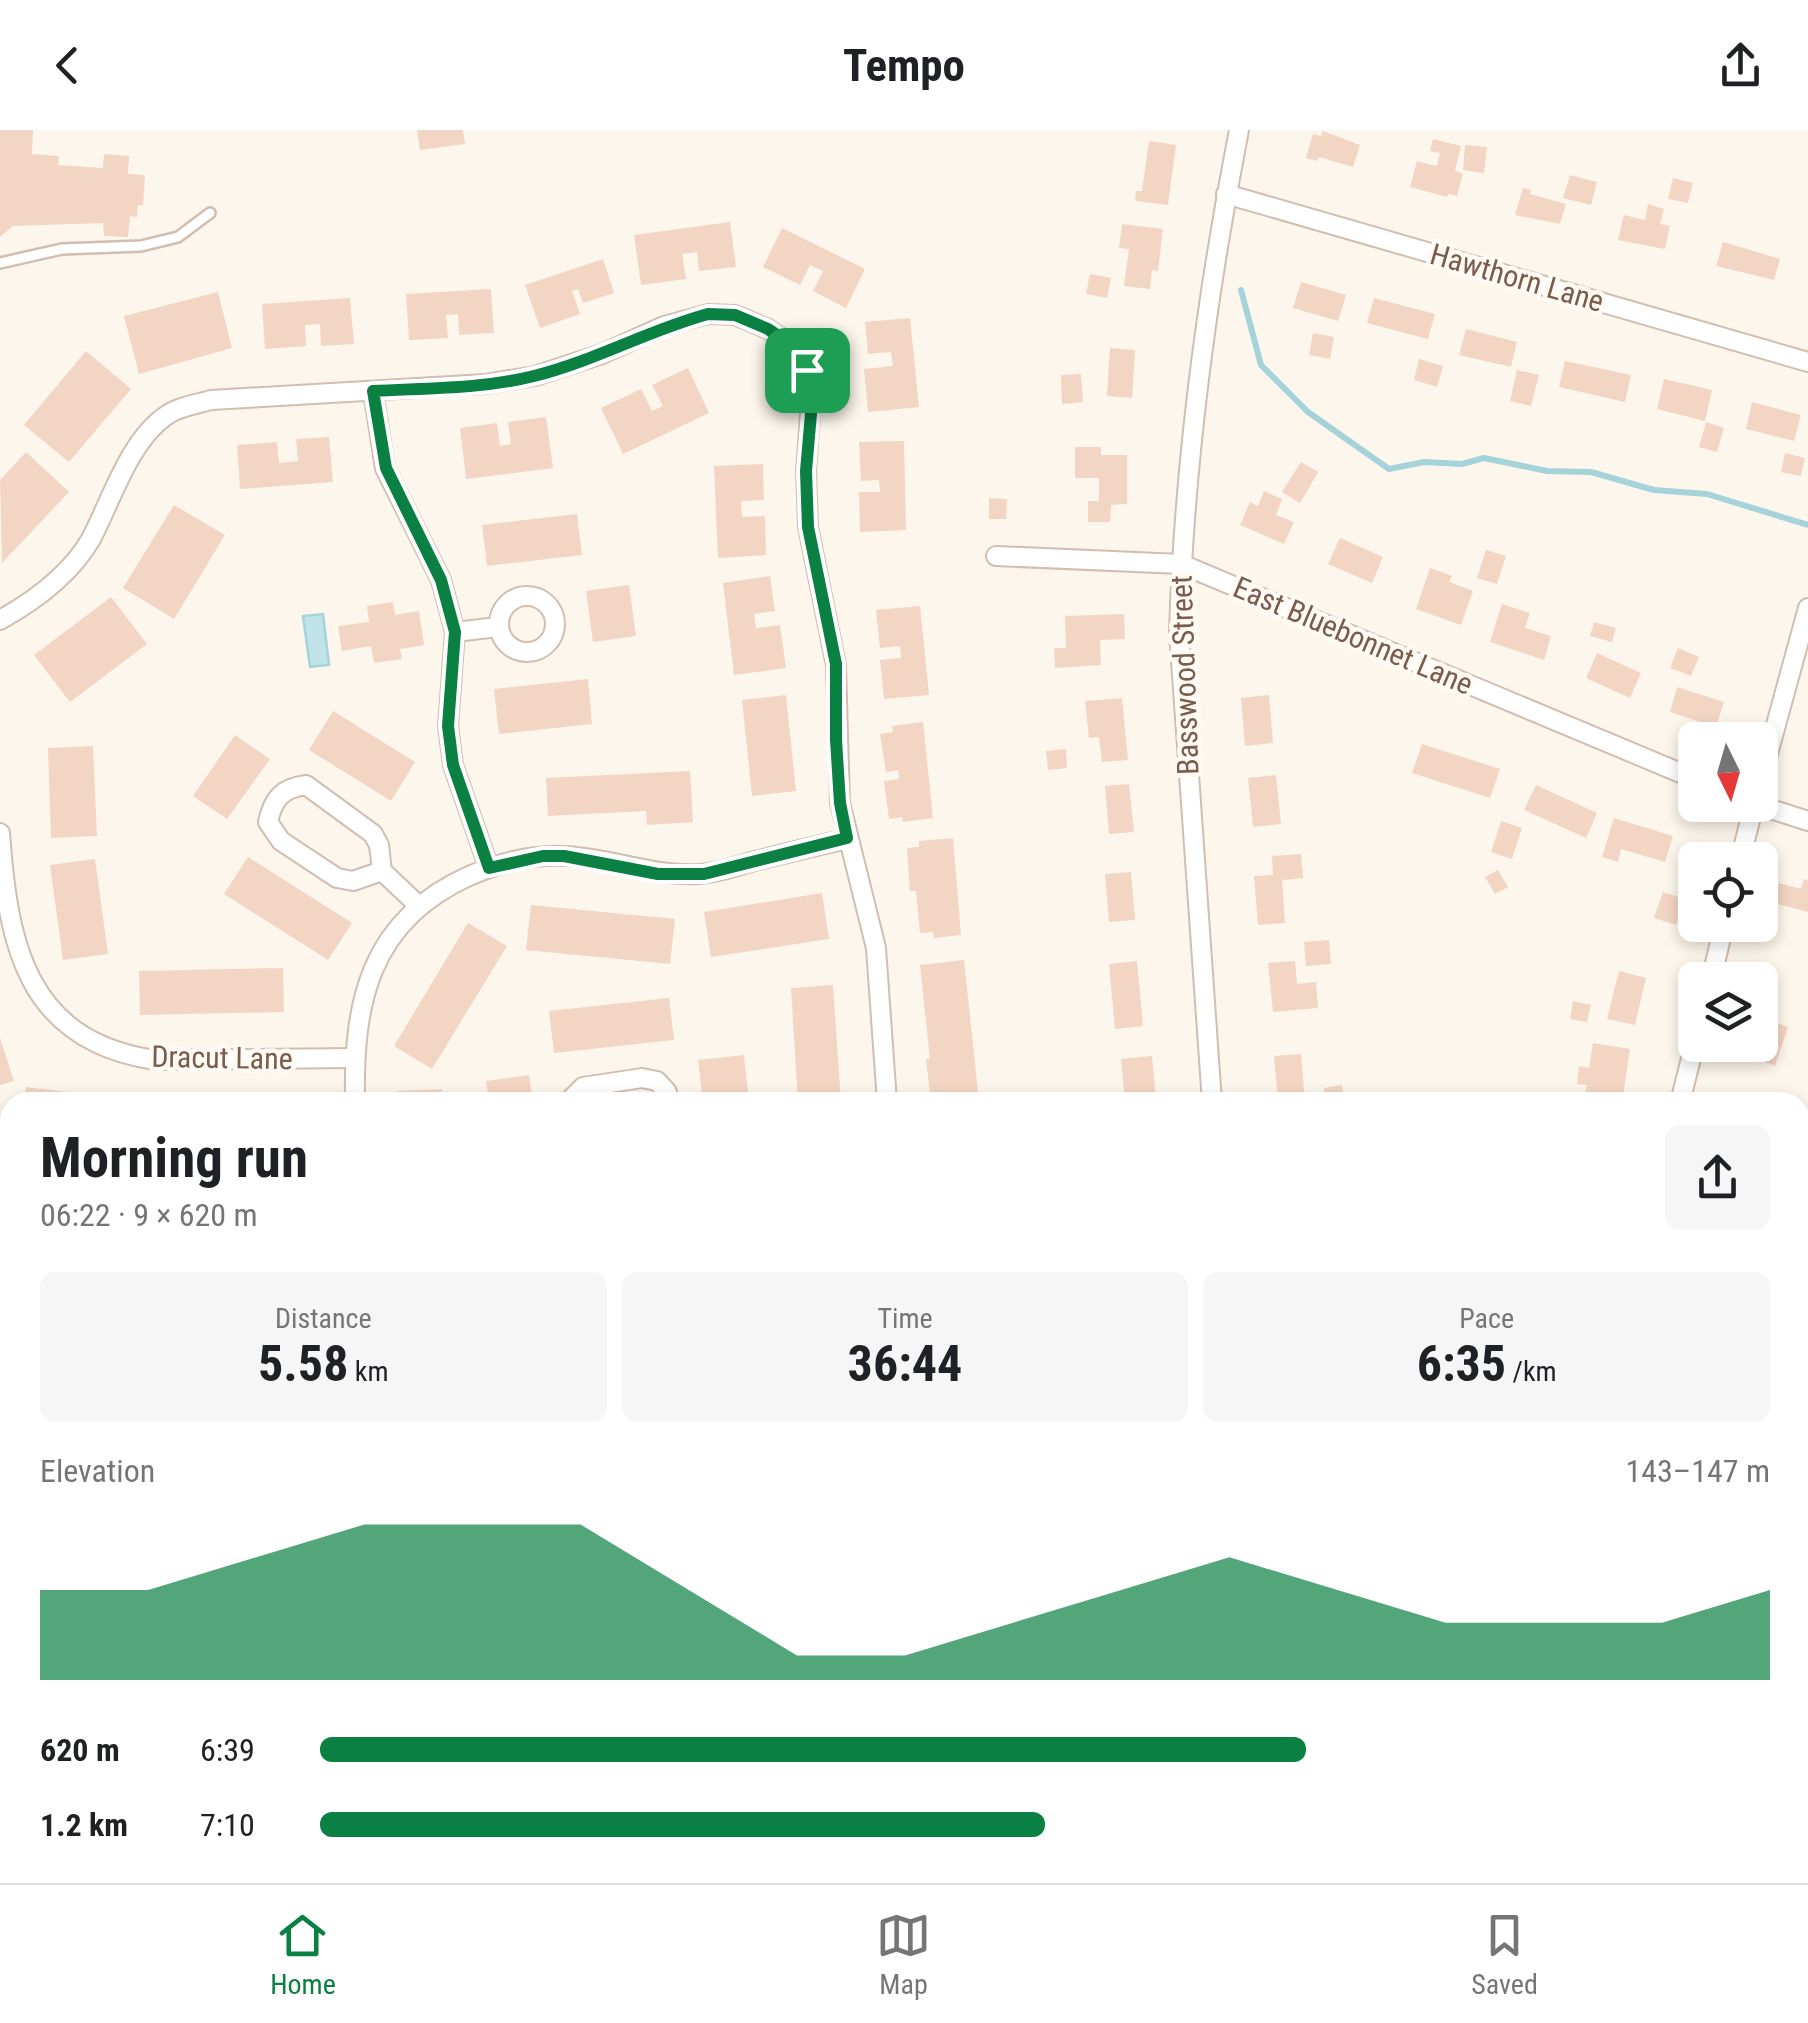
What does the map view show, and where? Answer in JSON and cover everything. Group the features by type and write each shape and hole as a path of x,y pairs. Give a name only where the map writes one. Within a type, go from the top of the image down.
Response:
{"street":[{"name":"Basswood Street","path":"1211,1092 1179,632 1181,564 1201,375 1226,194 1239,130"},
{"name":"Hawthorn Lane","path":"1226,194 1808,362"},
{"path":"0,620 30,604 63,576 89,542 122,473 147,434 168,414 211,400 485,384 535,376 602,354 664,326 708,314 735,315 768,329 790,344 807,370 812,402 806,471 808,527 836,664 838,772 847,838 876,948 886,1092"},
{"path":"373,391 386,468 441,580 455,632 448,726 453,765 489,868"},
{"name":"East Bluebonnet Lane","path":"996,556 1181,564 1678,772"},
{"path":"1777,722 1808,608"},
{"path":"455,632 498,627"},
{"path":"382,871 353,881 338,878 309,860 280,841 268,822 272,802 289,787 306,784 373,834 382,871 418,905"},
{"path":"1778,812 1808,821"},
{"name":"Dracut Lane","path":"0,832 4,885 18,952 40,995 87,1038 125,1055 155,1060 354,1058"},
{"path":"355,1092 356,1023 372,972 397,930 418,905 489,868 543,856 564,856 658,874 704,874 847,838"},
{"path":"1683,1092 1690,1062"},
{"path":"578,1092 583,1087 642,1078 657,1082 667,1092"}],"lane":[{"path":"0,263 62,249 141,246 178,236 210,212"}],"water":[{"path":"323,614 329,665 310,667 303,616"}],"building":[{"path":"0,130 33,130 32,154 59,156 58,165 103,168 104,154 129,156 128,174 145,175 143,205 138,205 137,217 130,216 128,237 104,236 103,223 13,226 0,237"},
{"path":"417,130 463,130 465,144 420,150"},
{"path":"1323,131 1360,145 1353,167 1319,157 1318,161 1306,158 1313,134 1321,136"},
{"path":"1433,139 1461,146 1455,171 1463,174 1457,196 1410,187 1417,161 1437,166 1440,153 1430,151"},
{"path":"1149,141 1176,145 1168,205 1135,201 1136,191 1142,191"},
{"path":"1465,145 1487,147 1484,173 1463,170"},
{"path":"1570,175 1597,182 1591,205 1563,198"},
{"path":"1673,178 1693,183 1688,203 1668,199"},
{"path":"1523,188 1531,190 1530,194 1566,204 1560,224 1515,215"},
{"path":"1648,204 1664,209 1660,224 1670,226 1665,249 1618,240 1624,215 1645,220"},
{"path":"730,222 736,267 699,271 697,252 682,254 686,279 641,285 634,235"},
{"path":"1122,224 1163,229 1158,271 1152,270 1150,289 1124,286 1129,249 1119,248"},
{"path":"782,228 865,269 846,308 813,291 823,271 810,265 800,285 763,267"},
{"path":"1723,242 1780,259 1774,280 1716,266"},
{"path":"603,259 614,293 583,303 578,289 572,291 580,314 540,328 525,285"},
{"path":"1090,274 1111,278 1107,298 1086,294"},
{"path":"1301,282 1346,295 1338,321 1293,308"},
{"path":"491,289 494,333 459,335 458,314 446,315 448,338 409,340 406,294"},
{"path":"218,292 232,348 139,374 124,316"},
{"path":"350,298 354,344 321,346 320,324 305,325 306,346 265,349 262,304"},
{"path":"1374,298 1435,314 1428,339 1367,323"},
{"path":"910,318 919,407 868,412 864,369 893,366 891,352 868,354 865,322"},
{"path":"1466,329 1517,342 1511,367 1459,355"},
{"path":"1313,333 1334,337 1330,359 1309,355"},
{"path":"1110,348 1135,350 1132,398 1107,396"},
{"path":"86,351 131,389 69,462 24,425"},
{"path":"1419,359 1443,366 1437,387 1414,380"},
{"path":"1565,361 1631,375 1625,402 1559,387"},
{"path":"688,368 709,413 623,454 601,408 641,389 652,411 663,406 652,385"},
{"path":"1517,370 1539,375 1531,406 1510,401"},
{"path":"1081,374 1083,402 1062,404 1061,375"},
{"path":"1664,379 1712,390 1705,421 1657,409"},
{"path":"1752,402 1801,415 1794,441 1746,429"},
{"path":"546,417 553,468 466,479 460,428 497,423 500,446 511,444 508,422"},
{"path":"1706,422 1724,428 1717,452 1699,447"},
{"path":"329,437 333,482 240,489 237,445 277,442 279,463 298,461 296,439"},
{"path":"904,441 906,530 860,532 859,492 880,492 879,480 861,481 859,442"},
{"path":"1075,447 1101,447 1101,455 1127,455 1127,504 1111,505 1110,522 1088,522 1088,501 1099,501 1099,478 1075,478"},
{"path":"26,452 69,492 2,563 0,480"},
{"path":"1785,453 1805,458 1801,476 1781,472"},
{"path":"1301,462 1318,472 1300,503 1282,492"},
{"path":"763,464 764,500 741,501 742,517 765,516 766,555 718,558 714,466"},
{"path":"1264,491 1282,499 1276,515 1294,522 1284,544 1240,525 1250,502 1258,506"},
{"path":"989,498 1007,499 1006,519 989,519"},
{"path":"174,505 225,535 174,619 123,588"},
{"path":"577,514 582,555 487,566 482,525"},
{"path":"1340,538 1383,557 1372,583 1328,564"},
{"path":"1486,550 1506,556 1497,584 1477,578"},
{"path":"1430,568 1452,576 1449,582 1473,591 1461,625 1416,609"},
{"path":"770,576 775,611 754,614 756,628 780,625 786,668 734,675 723,583"},
{"path":"629,585 636,636 593,642 586,591"},
{"path":"111,597 147,644 70,702 34,655"},
{"path":"393,602 395,615 419,611 424,645 400,649 402,659 374,663 371,646 342,651 338,626 369,622 367,606"},
{"path":"1502,604 1530,613 1525,628 1551,636 1544,660 1490,642"},
{"path":"920,606 929,695 884,699 880,660 901,658 900,646 880,648 876,610"},
{"path":"1124,614 1125,639 1100,640 1101,665 1055,668 1054,648 1066,648 1065,616"},
{"path":"1594,622 1616,628 1612,642 1590,636"},
{"path":"1678,648 1699,657 1691,676 1670,668"},
{"path":"1597,653 1641,673 1630,698 1586,678"},
{"path":"588,679 592,724 499,734 494,689"},
{"path":"1677,687 1724,702 1718,722 1701,722 1670,712"},
{"path":"786,695 796,791 752,796 742,700"},
{"path":"1269,695 1273,743 1245,746 1241,698"},
{"path":"1122,698 1128,760 1102,762 1099,737 1089,738 1085,701"},
{"path":"333,711 415,762 391,801 309,750"},
{"path":"923,722 933,818 903,822 902,817 889,819 884,781 899,779 898,770 886,772 880,734 893,732 892,726"},
{"path":"235,735 270,759 227,819 193,796"},
{"path":"1422,744 1500,769 1490,798 1412,773"},
{"path":"93,746 97,836 51,838 48,748"},
{"path":"1066,749 1067,768 1048,770 1046,751"},
{"path":"690,771 693,822 647,825 646,811 548,816 546,778"},
{"path":"1276,775 1281,824 1253,827 1248,778"},
{"path":"1129,784 1134,832 1109,834 1105,786"},
{"path":"1536,785 1597,813 1586,838 1524,810"},
{"path":"1614,818 1673,836 1665,862 1621,849 1618,862 1602,857"},
{"path":"1501,821 1522,828 1512,859 1491,852"},
{"path":"953,838 961,935 934,938 933,932 920,933 916,891 910,891 907,848 919,847 919,841"},
{"path":"1301,854 1303,878 1282,880 1285,923 1258,925 1254,876 1273,875 1272,856"},
{"path":"248,857 352,923 328,960 224,894"},
{"path":"95,859 108,954 63,960 50,865"},
{"path":"1498,870 1508,887 1495,894 1485,877"},
{"path":"1131,872 1135,920 1109,922 1105,874"},
{"path":"1804,879 1808,880 1808,912 1778,904 1779,883 1801,889"},
{"path":"1663,892 1678,897 1676,925 1654,918"},
{"path":"822,893 829,939 711,957 704,912"},
{"path":"531,905 675,919 670,964 526,950"},
{"path":"468,923 507,946 432,1069 394,1046"},
{"path":"1329,940 1331,964 1306,966 1304,942"},
{"path":"964,960 978,1092 930,1092 920,965"},
{"path":"1137,961 1143,1026 1115,1029 1109,964"},
{"path":"1295,961 1297,984 1316,982 1318,1008 1273,1012 1268,963"},
{"path":"283,968 284,1012 140,1015 139,971"},
{"path":"1619,971 1646,978 1635,1025 1607,1019"},
{"path":"833,985 840,1092 797,1092 791,988"},
{"path":"669,998 674,1040 554,1053 549,1011"},
{"path":"1573,1001 1591,1005 1587,1022 1570,1019"},
{"path":"1778,1024 1788,1027 1778,1057"},
{"path":"0,1038 14,1081 0,1085"},
{"path":"1593,1043 1630,1049 1624,1092 1586,1092 1587,1085 1577,1084 1579,1066 1589,1068"},
{"path":"1301,1054 1304,1092 1277,1092 1274,1056"},
{"path":"744,1055 748,1092 702,1092 698,1060"},
{"path":"1152,1056 1155,1092 1124,1092 1121,1059"},
{"path":"529,1075 532,1092 488,1092 486,1081"},
{"path":"1342,1085 1343,1092 1325,1092 1324,1088"},
{"path":"26,1087 67,1092 25,1092"},
{"path":"442,1089 442,1092 398,1092"}],"waterway":[{"path":"1241,290 1261,365 1308,412 1389,469 1424,462 1462,464 1484,458 1547,471 1591,472 1654,490 1707,494 1808,525"}],"route":[{"path":"708,314 735,315 768,329 790,344 807,370 812,402 806,471 808,527 836,664 836,740 840,803 847,838 704,874 658,874 564,856 543,856 489,868 453,765 448,726 455,632 441,580 386,468 373,391 485,384 535,376 602,354 664,326 708,314"}]}
